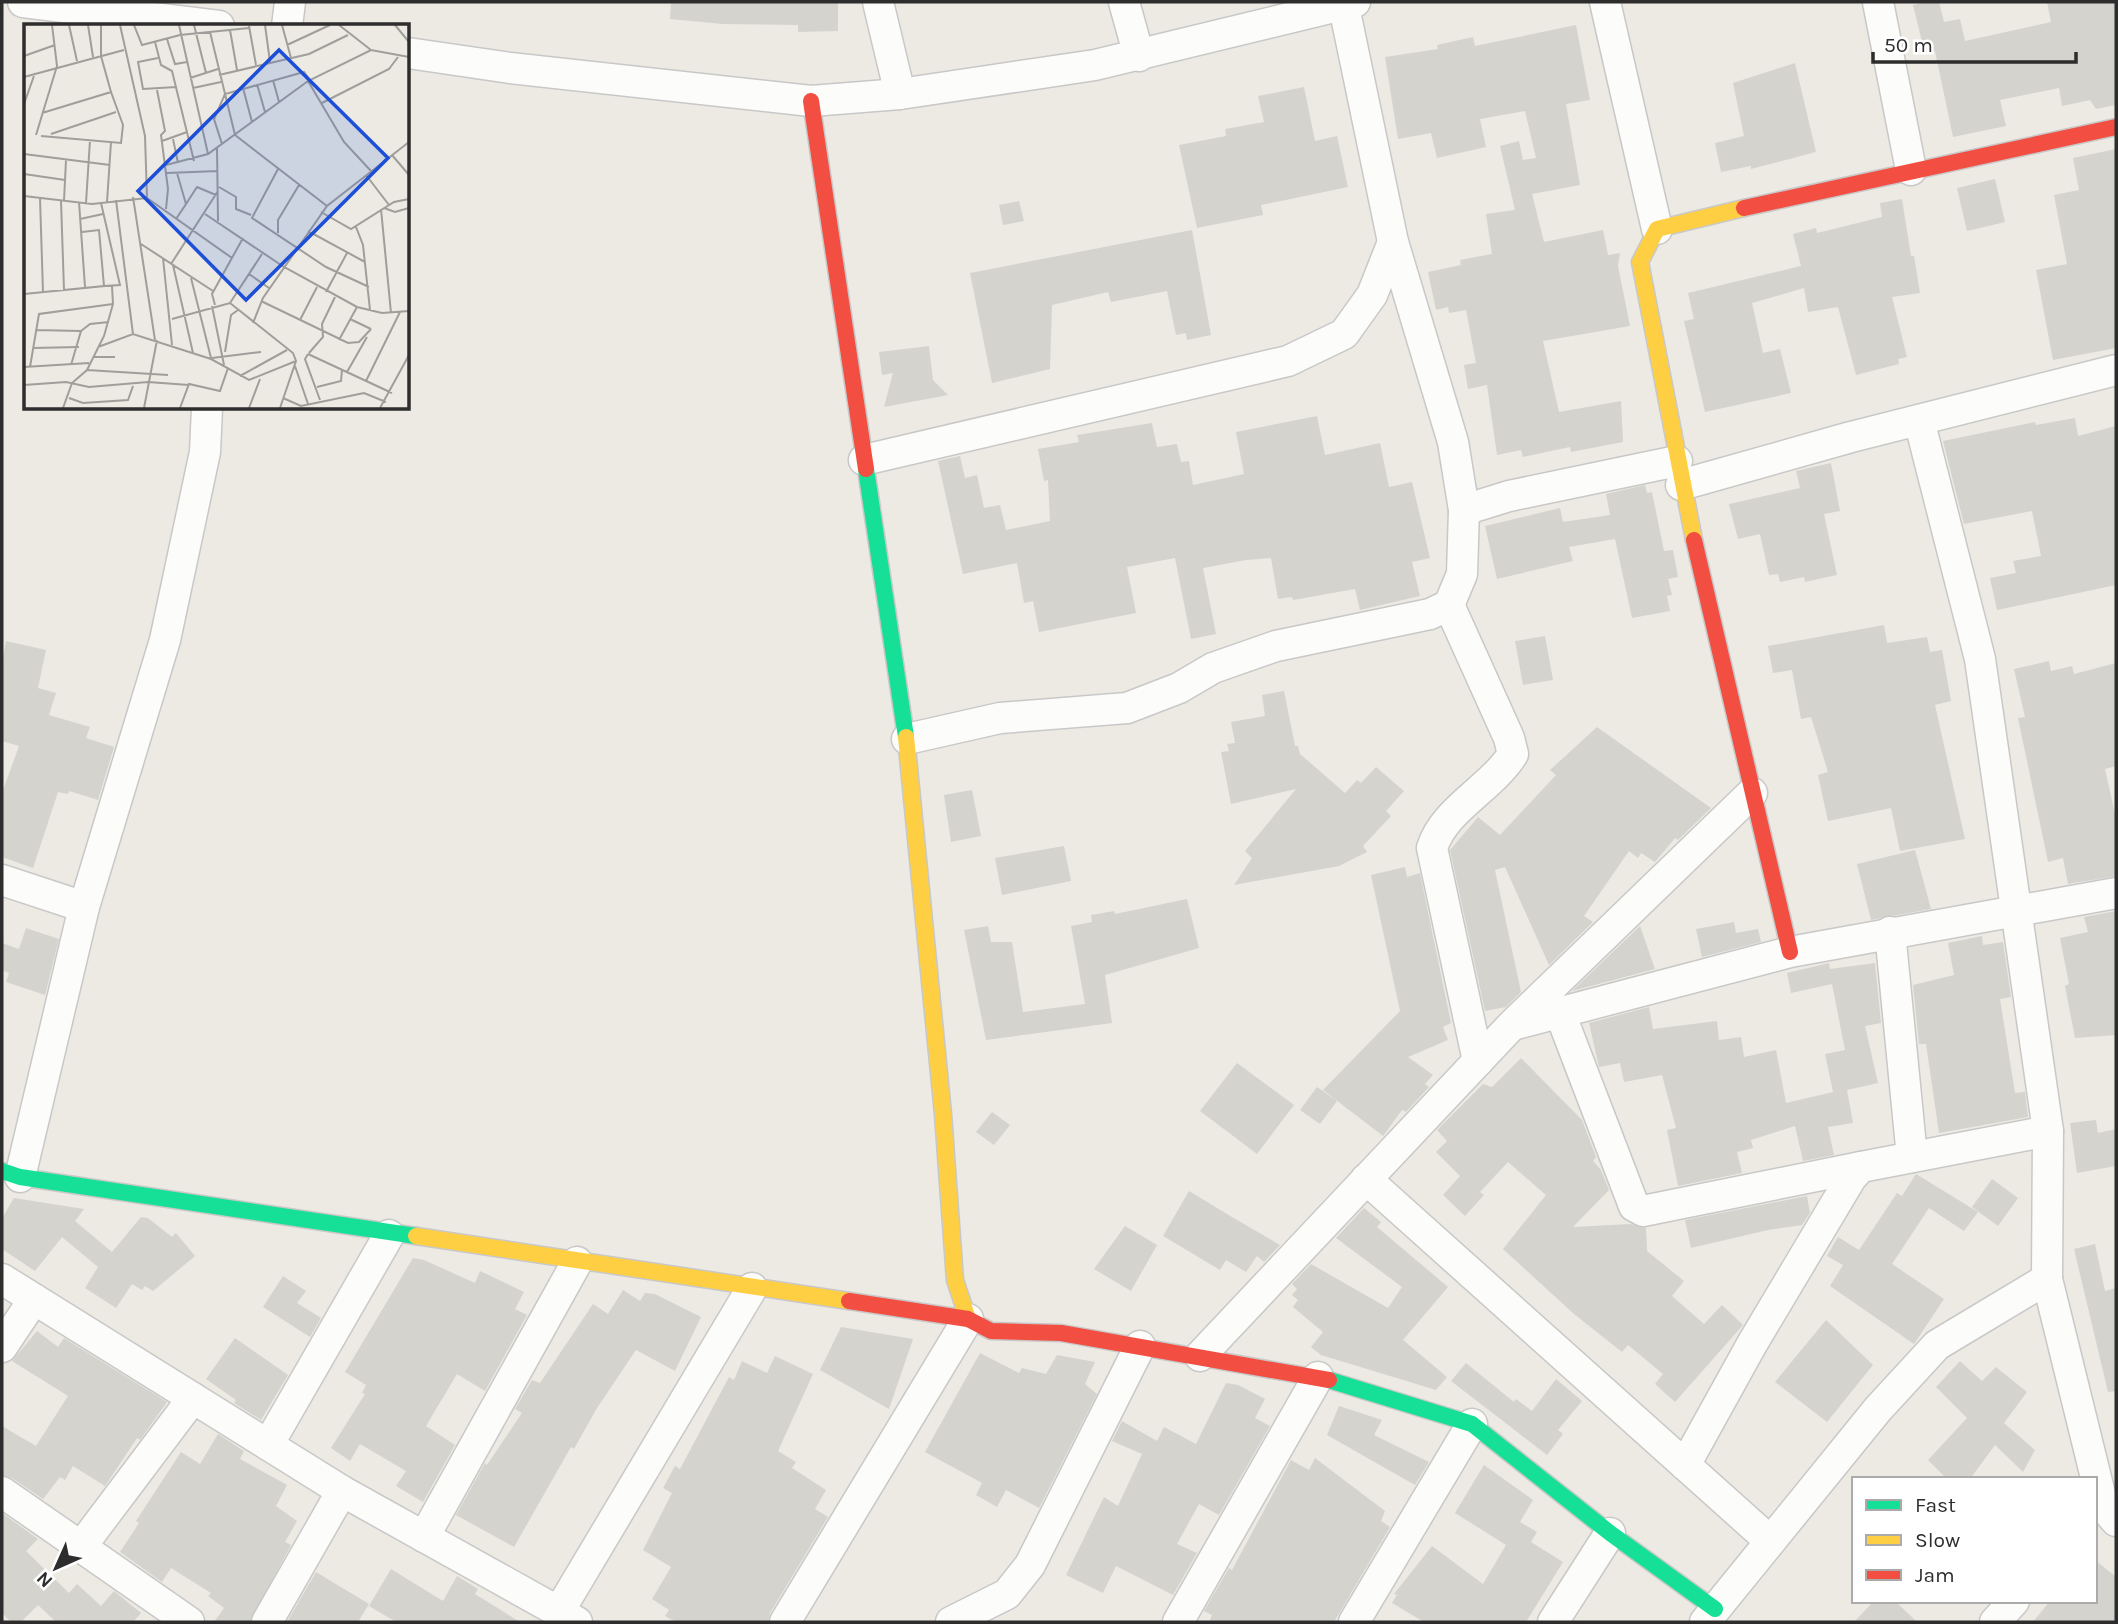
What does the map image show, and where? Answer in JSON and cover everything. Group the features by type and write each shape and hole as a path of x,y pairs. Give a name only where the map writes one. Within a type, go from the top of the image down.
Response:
{"street":[{"path":"23,2 203,24"},
{"path":"287,24 290,2"},
{"path":"878,2 900,94"},
{"path":"1124,2 1139,56"},
{"path":"410,53 510,68 811,101 900,94 1139,56 1347,2 1393,242 1453,442 1464,510 1462,574 1449,605 1430,614 1265,649 1213,668 1179,688 1127,708 1000,718 907,739"},
{"path":"1605,2 1657,229"},
{"path":"1878,2 1911,170"},
{"path":"785,1622 968,1319 955,1280 943,1114 907,739 811,101"},
{"path":"1790,952 1679,473 1640,262 1647,244 1657,229 1911,170 2116,127"},
{"path":"864,460 1288,361 1344,334 1372,295 1393,242"},
{"path":"1464,510 1509,496 1679,473 1919,420 2116,370"},
{"path":"207,410 205,452 165,640 84,907 11,1174 389,1234 968,1319 991,1331 1061,1333 1318,1377 1472,1424 1710,1615 1878,1409 1937,1345 2047,1279"},
{"path":"1919,420 1980,659 2014,912 2048,1131 2047,1279 2096,1477"},
{"path":"1449,605 1510,738 1513,754 1504,769 1438,830 1432,848 1478,1061"},
{"path":"1200,1356 1512,1025 1752,793"},
{"path":"2,880 84,907"},
{"path":"1512,1025 1790,952 2116,893"},
{"path":"1890,932 1912,1157"},
{"path":"1560,1013 1634,1206 1643,1211 2048,1131"},
{"path":"1685,1465 1752,1345 1851,1178 1861,1167"},
{"path":"1366,1179 1770,1541"},
{"path":"268,1445 389,1234"},
{"path":"424,1537 577,1262"},
{"path":"2,1279 342,1491 567,1618 752,1287"},
{"path":"2,1347 34,1299"},
{"path":"951,1622 1007,1594 1030,1565 1140,1346"},
{"path":"1178,1622 1318,1377"},
{"path":"80,1548 192,1398"},
{"path":"1354,1622 1472,1424"},
{"path":"2097,1482 2105,1514"},
{"path":"267,1622 342,1491"},
{"path":"2,1492 80,1548 153,1613 189,1622"},
{"path":"1553,1622 1610,1533"},
{"path":"1371,1593 1373,1622"},
{"path":"1995,1622 2012,1603"}],"building":[{"path":"671,2 838,2 838,31 798,32 798,25 723,24 670,19"},
{"path":"1939,2 1944,22 1960,19 1965,41 2051,22 2047,2 2116,2 2116,105 2096,109 2090,100 2062,106 2059,88 2000,100 2006,126 1953,137 1935,51 1925,54 1913,5"},
{"path":"1576,25 1590,100 1566,104 1580,185 1532,194 1544,242 1603,230 1608,255 1620,253 1618,266 1630,326 1543,341 1559,412 1621,401 1623,442 1571,452 1570,447 1523,457 1521,450 1497,455 1487,385 1468,389 1464,365 1476,363 1466,310 1449,313 1448,307 1436,310 1428,272 1461,265 1460,260 1492,254 1486,214 1515,210 1500,146 1519,141 1523,160 1536,158 1525,111 1480,119 1486,147 1437,158 1431,133 1398,139 1385,57 1438,49 1437,45 1473,37 1475,46"},
{"path":"1795,63 1816,152 1751,169 1751,166 1721,172 1715,143 1744,136 1733,83"},
{"path":"1304,87 1315,141 1337,136 1348,187 1261,205 1263,215 1197,228 1179,145 1226,136 1225,129 1264,122 1258,96"},
{"path":"2116,149 2116,348 2053,360 2036,270 2067,264 2054,195 2079,190 2073,158"},
{"path":"1995,179 2005,222 1967,231 1957,188"},
{"path":"1902,199 1920,293 1892,297 1907,357 1898,359 1899,364 1856,375 1838,307 1808,312 1804,288 1752,303 1763,353 1780,349 1791,393 1705,412 1684,321 1694,319 1688,293 1801,266 1793,234 1816,228 1817,233 1882,217 1880,203"},
{"path":"1019,201 1024,221 1003,225 999,205"},
{"path":"1192,230 1211,335 1187,340 1186,333 1176,335 1167,291 1111,302 1108,292 1052,305 1050,369 992,383 970,273"},
{"path":"929,346 933,380 948,395 884,407 893,373 882,375 879,352"},
{"path":"1317,416 1325,455 1380,443 1389,487 1412,482 1430,558 1412,562 1420,596 1360,610 1355,589 1293,600 1292,597 1278,599 1271,558 1203,568 1216,634 1191,639 1175,558 1127,567 1136,613 1039,632 1033,601 1024,603 1017,563 963,574 938,461 960,456 965,478 977,475 984,508 1000,505 1006,530 1050,521 1048,480 1044,481 1038,449 1079,442 1077,435 1152,423 1157,447 1177,444 1181,462 1189,461 1193,485 1244,474 1236,432"},
{"path":"2075,418 2078,436 2116,426 2116,585 1997,610 1990,578 2016,573 2013,561 2041,556 2032,511 1964,524 1943,441 2035,422 2036,425"},
{"path":"1831,463 1840,511 1824,514 1837,575 1805,582 1804,577 1780,582 1778,574 1769,575 1760,534 1738,539 1729,504 1800,488 1796,471"},
{"path":"1645,485 1647,493 1652,492 1664,551 1673,550 1678,577 1668,579 1672,595 1667,596 1670,611 1632,618 1615,539 1569,547 1573,561 1497,579 1485,526 1560,508 1563,522 1610,515 1606,494"},
{"path":"1884,625 1887,643 1927,637 1930,652 1942,650 1951,701 1935,705 1965,839 1900,851 1891,808 1828,821 1818,775 1828,772 1811,717 1801,719 1792,670 1773,673 1768,646"},
{"path":"1545,636 1553,680 1523,685 1515,641"},
{"path":"6,641 46,650 38,688 56,693 49,715 90,727 86,738 114,747 98,800 69,791 68,794 58,792 33,868 2,857 2,793 19,746 2,741 2,664"},
{"path":"2049,661 2051,671 2072,666 2074,674 2116,663 2116,766 2105,769 2116,819 2116,876 2068,884 2063,858 2048,862 2018,718 2025,717 2014,669"},
{"path":"1284,691 1295,746 1298,746 1300,754 1345,793 1357,780 1361,783 1376,767 1404,791 1386,811 1391,816 1363,846 1367,852 1339,866 1234,885 1252,858 1245,851 1296,789 1231,804 1221,752 1229,751 1227,744 1235,743 1231,722 1265,716 1262,695"},
{"path":"1597,727 1711,808 1678,840 1675,838 1655,862 1641,853 1638,858 1629,851 1584,916 1593,922 1549,965 1505,867 1495,870 1521,992 1506,1007 1485,1011 1450,850 1478,817 1500,835 1556,775 1550,770"},
{"path":"972,790 981,836 951,842 944,795"},
{"path":"1064,846 1071,881 1002,895 995,858"},
{"path":"1915,850 1931,909 1871,920 1857,864"},
{"path":"1405,867 1407,877 1420,873 1451,1023 1443,1027 1448,1040 1408,1057 1433,1075 1425,1084 1429,1087 1406,1112 1402,1110 1383,1136 1323,1090 1400,1011 1371,875"},
{"path":"1187,899 1199,948 1105,975 1112,1023 986,1040 964,930 988,926 991,942 1012,942 1023,1012 1085,1004 1071,926 1092,922 1091,915 1114,911 1115,914"},
{"path":"2116,911 2116,1035 2075,1038 2065,986 2069,984 2060,938 2088,932 2084,917"},
{"path":"1734,922 1736,933 1758,929 1761,942 1702,957 1696,929"},
{"path":"1640,926 1655,969 1572,991"},
{"path":"26,928 59,939 45,995 6,982 9,973 2,970 2,943 19,949"},
{"path":"1982,936 1983,945 2003,942 2011,997 2000,999 2015,1093 2025,1092 2028,1117 1939,1133 1926,1044 1919,1044 1913,985 1954,975 1948,943"},
{"path":"1829,963 1830,969 1875,963 1881,1023 1865,1026 1878,1083 1847,1090 1853,1123 1828,1127 1834,1155 1803,1161 1795,1126 1751,1140 1753,1148 1737,1152 1742,1173 1678,1186 1667,1130 1676,1128 1662,1075 1624,1082 1620,1063 1599,1067 1589,1023 1649,1007 1653,1029 1717,1021 1719,1040 1741,1037 1744,1057 1776,1050 1786,1103 1833,1092 1825,1054 1845,1050 1832,984 1791,993 1787,973"},
{"path":"1521,1058 1582,1120 1596,1157 1593,1161 1601,1170 1609,1190 1573,1227 1630,1224 1646,1228 1647,1251 1684,1281 1672,1296 1704,1324 1722,1305 1743,1325 1675,1402 1655,1384 1663,1374 1628,1345 1622,1352 1574,1314 1503,1249 1546,1195 1508,1162 1480,1192 1484,1195 1465,1216 1443,1195 1460,1176 1436,1152 1447,1141 1437,1130 1483,1084 1492,1087"},
{"path":"1237,1063 1294,1105 1257,1154 1200,1111"},
{"path":"1317,1087 1337,1101 1320,1124 1300,1110"},
{"path":"992,1112 1010,1125 994,1145 976,1132"},
{"path":"2096,1120 2098,1133 2116,1129 2116,1166 2077,1173 2070,1123"},
{"path":"1916,1174 1978,1212 1964,1231 1929,1208 1892,1264 1944,1299 1914,1344 1830,1286 1843,1265 1827,1256 1838,1237 1859,1250 1897,1193 1902,1196"},
{"path":"1992,1179 2018,1198 1998,1226 1972,1207"},
{"path":"1189,1191 1280,1245 1264,1262 1257,1256 1246,1272 1226,1260 1220,1270 1163,1236"},
{"path":"1807,1196 1810,1213 1802,1225 1691,1248 1685,1220"},
{"path":"14,1198 84,1209 75,1221 112,1252 141,1217 148,1218 172,1237 176,1233 195,1256 153,1291 145,1286 142,1290 132,1284 116,1308 85,1288 98,1267 62,1237 35,1271 2,1249 2,1218"},
{"path":"1364,1208 1381,1222 1377,1227 1448,1287 1403,1340 1447,1377 1436,1390 1321,1355 1311,1347 1323,1332 1293,1307 1298,1300 1292,1295 1297,1289 1292,1284 1311,1264 1388,1308 1402,1287 1336,1238"},
{"path":"1125,1226 1157,1245 1131,1291 1094,1269"},
{"path":"2095,1244 2105,1291 2116,1288 2116,1391 2108,1392 2074,1249"},
{"path":"413,1258 424,1260 475,1283 480,1271 524,1292 515,1309 527,1315 485,1391 457,1374 426,1426 455,1445 423,1502 396,1486 406,1471 360,1444 350,1461 331,1448 365,1394 362,1393 366,1385 345,1372"},
{"path":"283,1276 306,1291 297,1303 321,1318 310,1337 263,1307"},
{"path":"623,1290 640,1301 645,1293 655,1294 701,1317 675,1371 636,1350 597,1408 574,1449 571,1447 514,1547 456,1515 485,1463 487,1465 522,1413 515,1409 532,1380 540,1383 593,1304 608,1314"},
{"path":"1826,1320 1873,1365 1827,1422 1775,1382"},
{"path":"841,1327 913,1339 889,1409 820,1370"},
{"path":"37,1331 58,1347 64,1338 167,1402 140,1440 137,1438 105,1486 73,1466 65,1480 60,1477 43,1499 12,1478 2,1475 2,1426 36,1446 68,1396 12,1361"},
{"path":"235,1338 288,1375 261,1420 234,1403 236,1400 206,1379"},
{"path":"980,1353 1019,1373 1022,1368 1046,1374 1057,1355 1095,1362 1085,1384 1097,1394 1039,1508 1006,1490 997,1507 976,1495 982,1483 925,1452"},
{"path":"775,1356 813,1374 778,1451 796,1462 792,1468 826,1490 815,1509 828,1517 770,1613 768,1622 676,1622 665,1616 669,1610 652,1599 671,1567 643,1550 672,1493 663,1488 675,1466 680,1469 729,1377 734,1380 742,1361 767,1373"},
{"path":"1960,1361 1982,1381 1996,1367 2027,1392 2004,1423 2035,1450 2023,1472 1995,1445 1971,1477 1945,1477 1928,1460 1967,1418 1936,1387"},
{"path":"1466,1363 1514,1402 1516,1399 1532,1411 1556,1379 1582,1401 1558,1430 1563,1434 1547,1455 1451,1381"},
{"path":"1226,1383 1238,1385 1265,1399 1255,1418 1270,1426 1219,1515 1199,1504 1177,1544 1197,1553 1173,1595 1116,1566 1103,1593 1066,1575 1104,1497 1118,1506 1142,1454 1112,1441 1122,1421 1157,1441 1164,1427 1196,1444"},
{"path":"1339,1406 1382,1420 1374,1435 1429,1462 1415,1485 1327,1435"},
{"path":"218,1434 244,1451 240,1459 287,1485 276,1506 297,1521 285,1542 291,1545 250,1622 214,1622 224,1608 208,1596 211,1593 171,1568 162,1582 120,1552 139,1523 136,1521 181,1452 200,1464"},
{"path":"1315,1458 1385,1511 1381,1521 1390,1527 1334,1622 1209,1622 1212,1615 1204,1611 1229,1568 1232,1570 1291,1460 1309,1470"},
{"path":"1484,1465 1533,1500 1520,1522 1537,1532 1531,1542 1563,1562 1526,1622 1424,1622 1392,1603 1397,1595 1394,1594 1432,1546 1483,1584 1506,1545 1455,1513"},
{"path":"2,1513 38,1539 26,1551 69,1593 77,1584 101,1606 114,1591 141,1613 133,1622 56,1622 38,1605 21,1622 11,1622 2,1613"},
{"path":"2097,1562 2116,1577 2116,1622 2033,1622 2048,1603 2097,1603"},
{"path":"391,1569 443,1601 457,1576 478,1589 475,1594 520,1622 396,1622 369,1606"},
{"path":"316,1572 369,1604 358,1622 287,1622"},
{"path":"1872,1603 1897,1603 1917,1622 1854,1622"}],"traffic: fast":[{"path":"866,469 906,737"},
{"path":"2,1171 20,1177 416,1236"},
{"path":"1329,1380 1472,1424 1610,1533 1715,1609"}],"traffic: slow":[{"path":"1694,540 1640,262 1657,229 1744,208"},
{"path":"906,737 943,1114 955,1280 968,1319"},
{"path":"416,1236 849,1301"}],"traffic: jam":[{"path":"811,101 866,469"},
{"path":"1744,208 2116,127"},
{"path":"1694,540 1790,952"},
{"path":"849,1301 968,1319 991,1331 1061,1333 1329,1380"}]}
